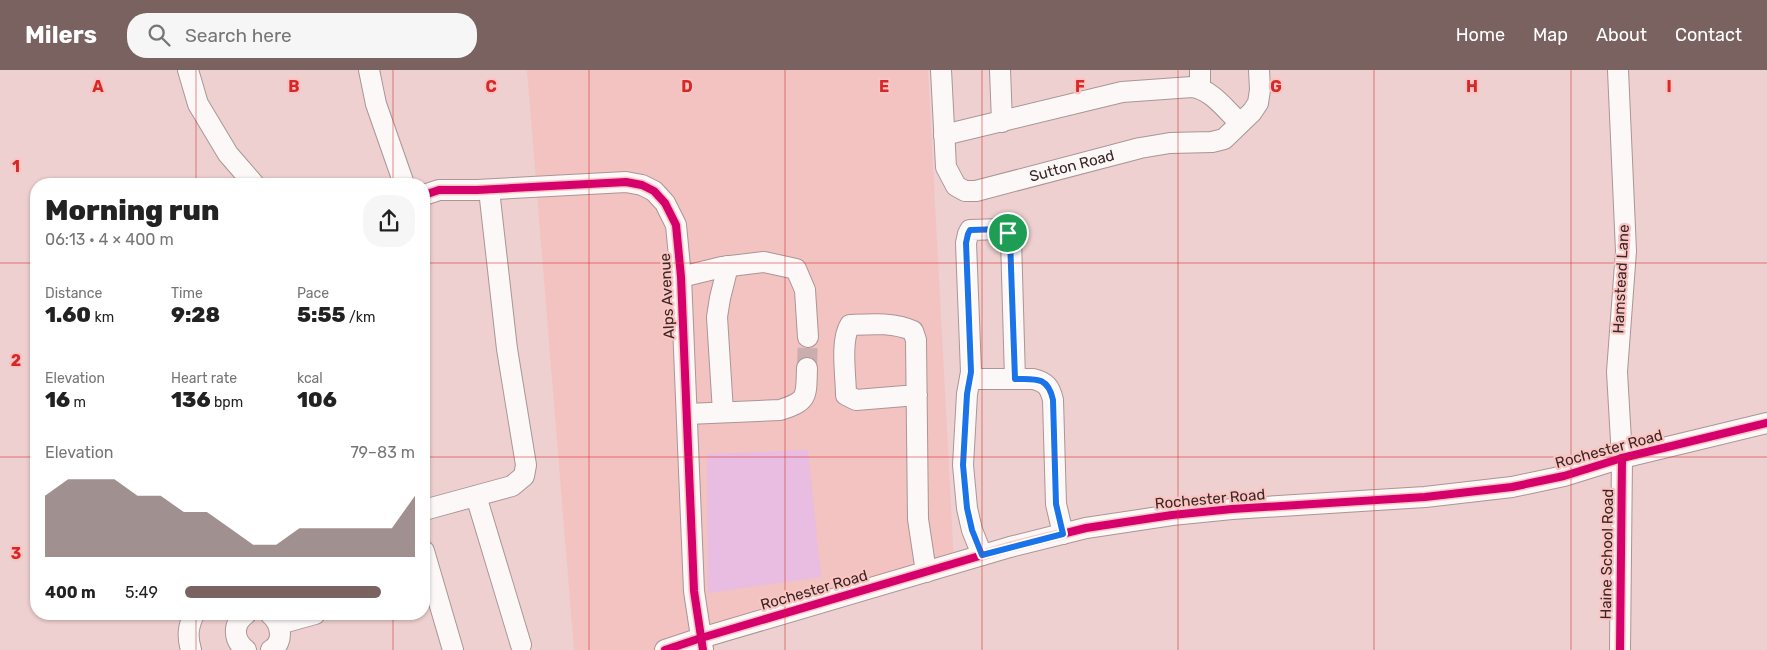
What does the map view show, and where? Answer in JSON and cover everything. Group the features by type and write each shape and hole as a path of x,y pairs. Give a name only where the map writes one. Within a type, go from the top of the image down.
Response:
{"street":[{"path":"188,70 198,104 228,154 249,178"},
{"path":"369,70 376,104 402,178"},
{"name":"Sutton Road","path":"942,70 946,167 956,186 965,191 976,191 1140,148 1170,143 1212,142 1224,139 1258,103 1260,90 1259,70"},
{"path":"1000,70 1002,122"},
{"name":"Hamstead Lane","path":"1618,70 1626,251 1617,372 1622,458"},
{"path":"944,136 1131,90 1192,87 1200,79 1208,93 1240,123"},
{"name":"Alps Avenue","path":"430,193 439,190 489,190 626,182 654,191 672,214 676,225 681,277 694,591 702,644"},
{"path":"430,508 512,486 524,476 526,465 507,349 489,190"},
{"path":"982,555 972,530 967,508 963,465 971,359 966,243 970,230 1003,229 1010,239 1015,379"},
{"path":"681,277 728,266 764,262 796,269 805,290 808,336"},
{"path":"723,412 717,317 728,266"},
{"path":"917,395 856,400 846,395 845,341 846,331 850,325 874,324 906,328 913,331 916,340 917,395 918,519 926,572"},
{"path":"687,414 780,410 792,406 802,401 806,391 807,368"},
{"path":"970,379 1033,379 1042,381 1048,386 1053,400 1056,504 1063,534"},
{"name":"Rochester Road","path":"665,650 702,644 982,555 1086,528 1172,515 1232,509 1425,497 1512,487 1564,476 1622,458 1767,423"},
{"name":"Haine School Road","path":"1620,650 1622,458"},
{"path":"476,496 522,645"},
{"path":"430,587 453,650"},
{"path":"191,620 188,628 191,650"},
{"path":"238,620 235,631 239,644 246,650"},
{"path":"271,650 275,648 280,637 275,620"}],"shaded area":[{"path":"527,70 928,70 954,563 672,650 574,650"},
{"path":"808,450 821,577 708,593 707,454"}],"tunnel":[{"path":"807,368 808,337"}],"cycle path":[{"path":"430,193 439,190 477,190 626,182 642,185 654,191 665,203 676,225 681,277 694,591 703,650"},
{"path":"665,650 1010,547 1086,528 1172,515 1232,509 1425,497 1512,487 1564,476 1622,458 1767,423"},
{"path":"1620,650 1622,458"}],"route":[{"path":"1003,229 1008,233 1010,239 1015,379 1042,381 1051,391 1053,400 1056,504 1063,534 982,555 972,530 967,508 963,465 967,394 971,372 966,243 970,230 1003,229"}]}
